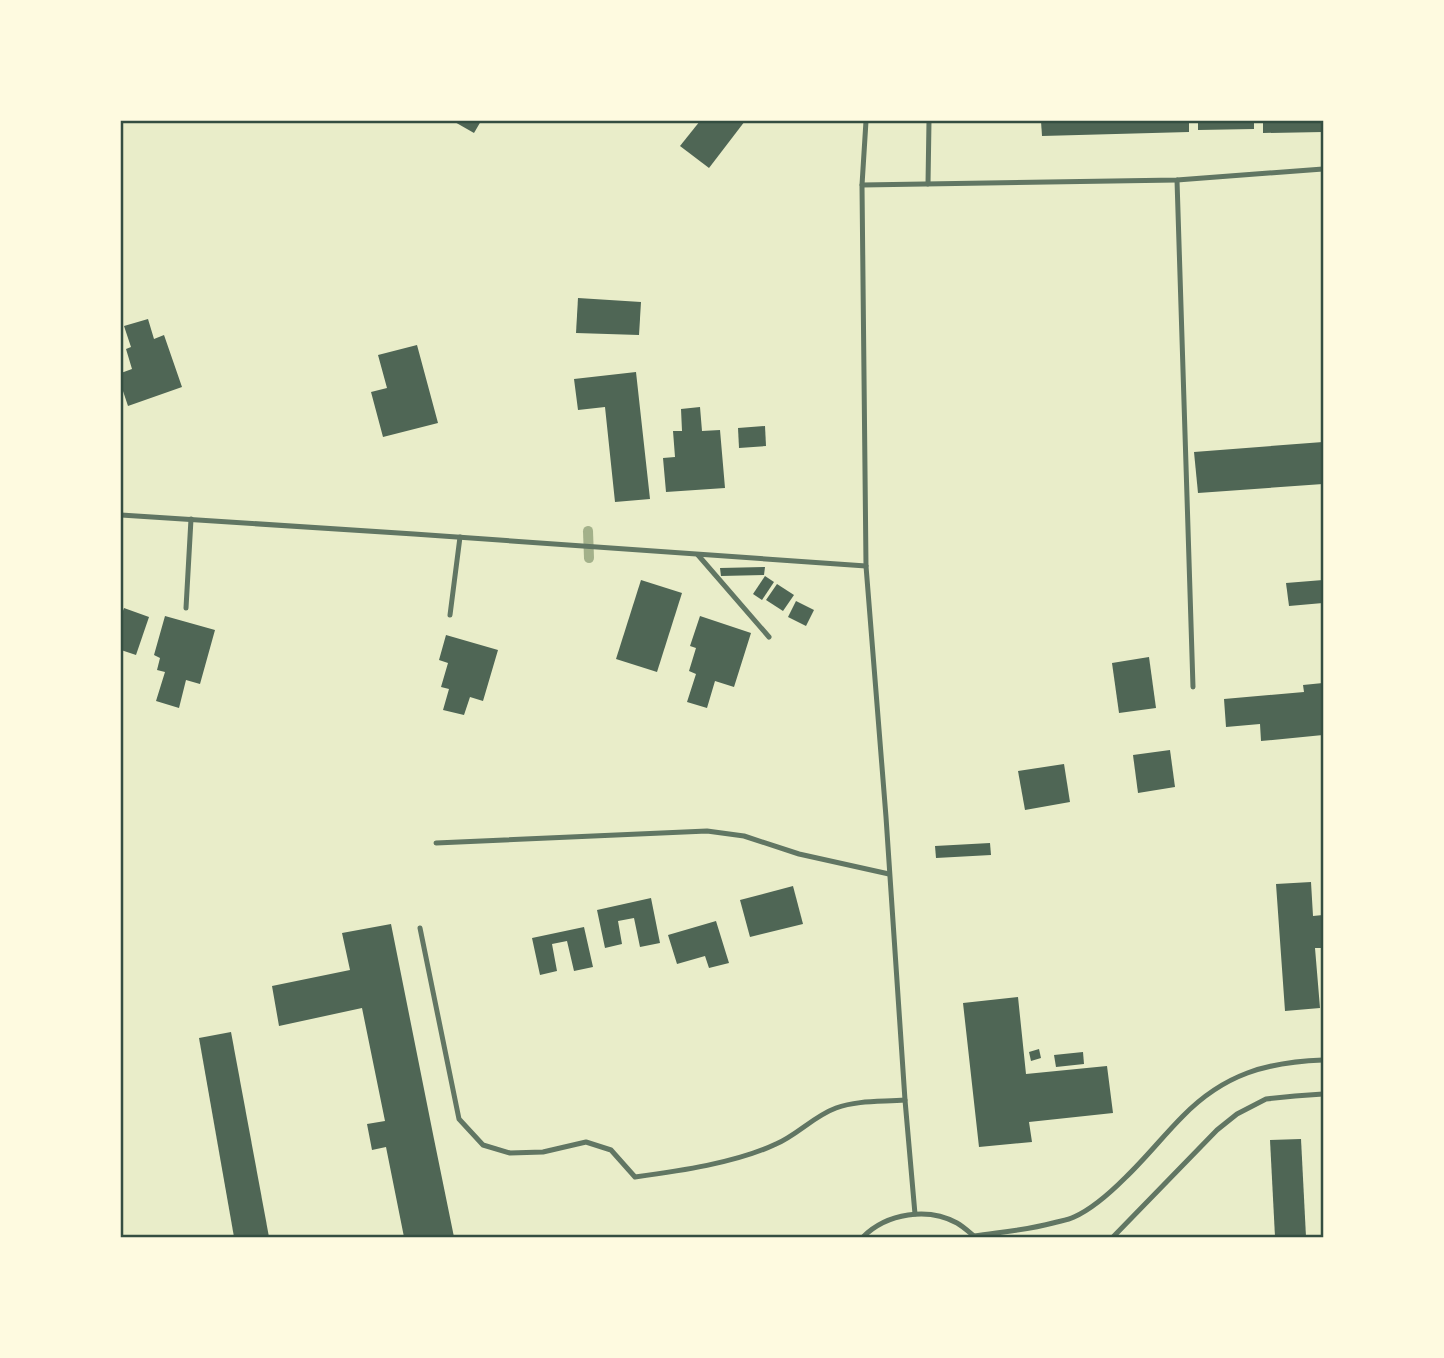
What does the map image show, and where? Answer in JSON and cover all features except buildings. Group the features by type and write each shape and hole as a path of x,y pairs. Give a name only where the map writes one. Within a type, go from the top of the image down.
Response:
{"lane":[{"path":"866,121 862,186 866,566 915,1214"},
{"path":"928,184 929,121"},
{"path":"862,186 1177,180 1323,169"},
{"path":"1177,180 1193,687"},
{"path":"121,515 866,566"},
{"path":"186,608 191,519"},
{"path":"450,615 460,537"},
{"path":"698,555 769,637"},
{"path":"436,843 707,831 744,836 799,854 889,874"},
{"path":"420,928 459,1119 484,1145 510,1153 543,1152 586,1142 611,1150 635,1177 680,1171 748,1155 777,1144 834,1109 859,1102 905,1100"},
{"path":"863,1237 898,1216 915,1214 947,1219 975,1237 1042,1226 1074,1217 1108,1194 1145,1159 1185,1114 1241,1073 1305,1060 1323,1060"},
{"path":"1113,1237 1217,1130 1237,1114 1266,1099 1323,1094"}],"waterway":[{"path":"588,531 589,558"}]}
